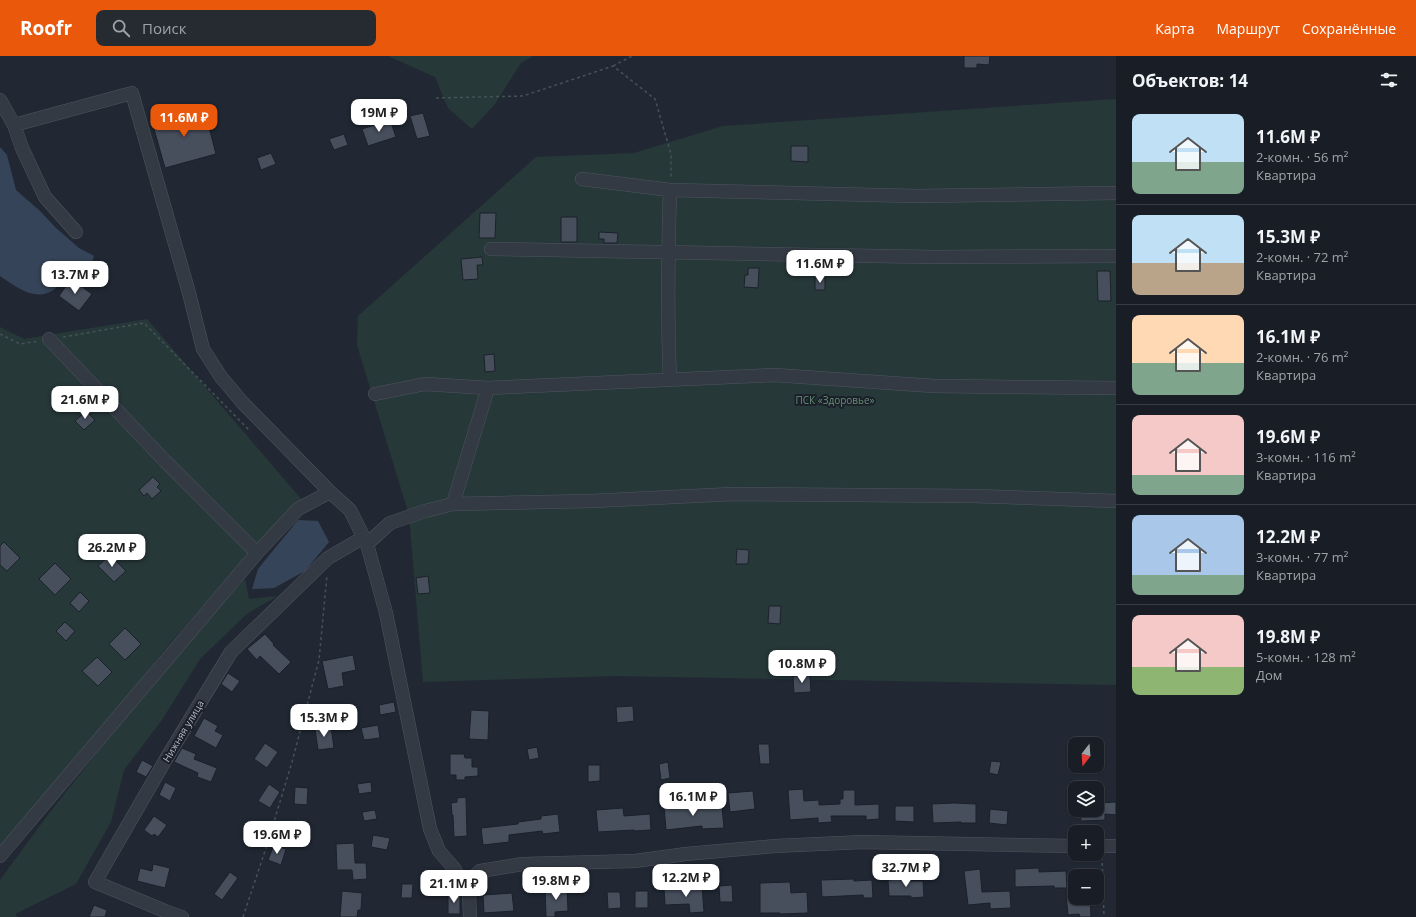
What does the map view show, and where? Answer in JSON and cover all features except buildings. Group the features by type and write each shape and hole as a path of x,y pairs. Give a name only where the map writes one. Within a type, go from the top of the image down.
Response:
{"street":[{"path":"14,125 132,94 189,293 203,349 220,377 242,402 330,492 350,510 366,541 386,614 430,829 439,850 453,867 469,894"},
{"path":"0,100 14,125 22,148 45,197 76,232"},
{"path":"582,179 670,190 916,196 1116,193"},
{"path":"670,190 667,325 670,380"},
{"path":"491,249 934,257 1116,256"},
{"path":"50,339 165,461 257,552"},
{"path":"375,394 425,384 488,388 774,375 934,386 1116,388"},
{"path":"453,504 488,388"},
{"path":"0,856 257,552 298,509 330,492"},
{"name":"Нижняя улица","path":"182,917 164,914 95,882 166,759 231,652 328,558 366,541 390,523 425,511 453,504 592,501 733,494 972,496 1116,501"},
{"path":"470,917 469,894 473,877 480,871 523,864 635,861 686,854 768,847 863,842 1068,846"},
{"path":"1104,846 1116,846"}],"path":[{"path":"436,98 523,96 613,66 632,56"},
{"path":"613,66 656,99 671,154 670,190"},
{"path":"0,334 20,344 144,323 248,428 262,423"},
{"path":"243,917 285,785 319,660 328,558"},
{"path":"1100,861 1104,917"}],"green space":[{"path":"388,56 533,56 521,63 495,104 472,129 448,108 435,77"},
{"name":"ПСК «Здоровье»","path":"1116,99 1116,685 615,676 423,682 409,515 357,345 358,316 536,157 634,153 723,126"},
{"path":"147,319 302,500 255,546 167,647 0,856 0,327 24,339"},
{"path":"245,579 249,599 278,596 248,613 200,659 162,720 124,770 111,822 76,884 15,914 18,917 0,917 0,880 47,816 168,663"}],"water":[{"path":"0,147 7,155 16,190 79,248 94,256 92,262 85,265 76,265 51,292 43,294 28,293 0,276"},
{"path":"298,520 318,521 329,542 305,571 274,588 252,589 258,569"}]}
